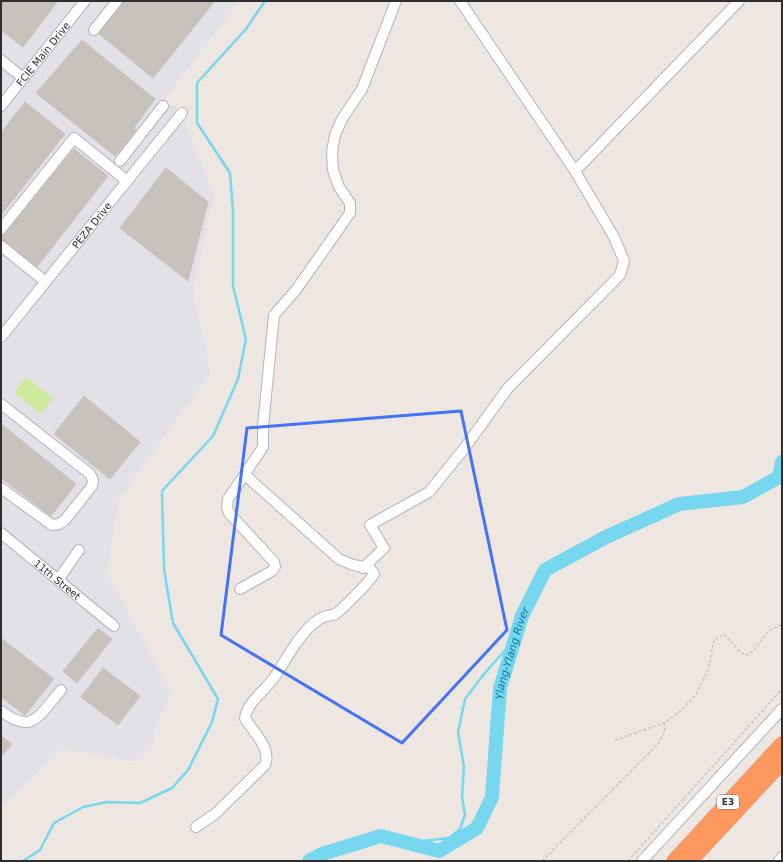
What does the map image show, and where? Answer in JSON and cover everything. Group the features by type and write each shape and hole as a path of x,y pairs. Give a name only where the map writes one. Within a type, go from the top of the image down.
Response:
{"highway":[{"name":"E3","path":"674,861 782,744"},
{"name":"E3","path":"690,861 782,762"}],"street":[{"name":"FCIE Main Drive","path":"1,106 85,1"},
{"path":"94,30 117,1"},
{"path":"240,589 272,571 276,567 274,562 229,513 227,507 228,499 263,448 263,426 274,315 296,290 350,213 350,203 340,187 333,170 332,152 335,135 342,119 362,89 396,1"},
{"path":"363,568 384,548 370,525 429,492 463,450 508,388 620,275 624,261 614,237 575,171 460,1"},
{"path":"575,171 739,1"},
{"path":"1,60 23,78"},
{"path":"120,161 163,106"},
{"name":"PEZA Drive","path":"1,338 182,113"},
{"path":"145,128 160,140"},
{"path":"1,230 74,138 127,181"},
{"path":"1,246 46,282"},
{"path":"1,404 90,474 93,480 92,486 64,520 60,524 52,525 1,488"},
{"path":"196,827 216,814 265,765 268,758 267,751 245,718 246,714 273,680 293,648 313,624 319,619 337,613 373,577 374,574 371,569 363,568 340,559 245,475"},
{"name":"11th Street","path":"1,533 114,626"},
{"path":"58,580 79,550"},
{"path":"1,711 13,720 24,723 34,721 61,690"},
{"path":"642,861 782,709"},
{"path":"779,861 782,858"}],"path":[{"path":"615,740 664,723 679,712 695,696 708,671 714,640 719,636 724,634 741,653 747,655 768,632 782,624"},
{"path":"628,861 782,689"},
{"path":"542,861 659,743 665,732 664,723"}],"highlighted area":[{"path":"461,411 507,630 402,743 221,635 247,428"}],"shaded area":[{"path":"1,1 240,1 165,99 182,113 214,196 193,292 211,373 119,499 107,572 172,693 156,725 152,748 139,760 131,761 62,749 1,808"}],"green space":[{"path":"26,377 53,399 41,414 14,392"}],"building":[{"path":"1,1 58,1 23,47 1,30"},
{"path":"124,1 215,1 153,78 99,34"},
{"path":"82,40 155,99 134,128 136,130 115,156 36,93"},
{"path":"25,102 65,134 1,215 1,133"},
{"path":"74,149 108,176 37,267 1,240 1,238"},
{"path":"166,168 208,202 188,281 120,228"},
{"path":"84,396 140,442 110,479 54,434"},
{"path":"1,424 76,484 51,516 1,478"},
{"path":"98,628 112,639 77,683 63,671"},
{"path":"1,638 54,679 25,715 1,697"},
{"path":"103,668 140,696 118,725 81,697"},
{"path":"1,736 12,744 1,757"}],"waterway":[{"path":"23,861 40,850 54,823 83,807 107,802 140,803 172,788 188,770 212,722 218,699 173,623 164,569 162,491 213,436 238,379 246,339 233,286 233,211 230,173 197,123 197,83 246,29 265,1"},
{"name":"Ylang-Ylang River","path":"309,861 322,854 381,836 439,851 477,828 492,797 500,688 522,616 545,570 606,537 679,504 743,497 779,477 782,462"},
{"path":"406,843 449,838 460,829 465,815 462,796 464,767 458,732 465,699 484,674 515,639"}]}
